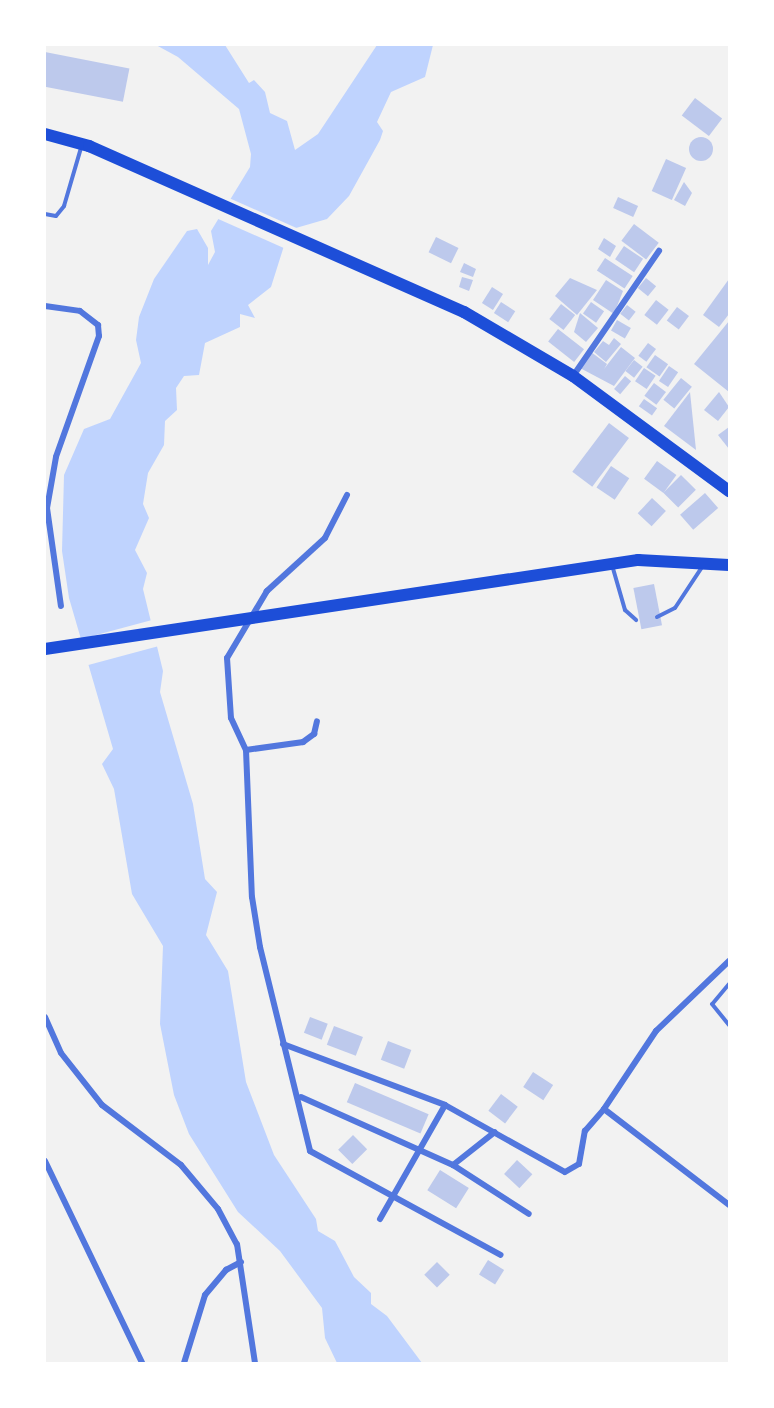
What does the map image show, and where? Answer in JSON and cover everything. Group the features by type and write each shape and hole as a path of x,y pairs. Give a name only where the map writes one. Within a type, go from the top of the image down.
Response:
{"main road":[{"path":"45,134 85,145 464,312 573,376 729,491"},
{"path":"45,649 611,564 705,561 729,565"}],"street":[{"path":"573,376 660,251"},
{"path":"45,306 80,311 98,325 99,336 56,457 46,508 61,606"},
{"path":"346,495 325,538 267,591 232,645 227,658 231,718 246,750 252,897 283,1044 301,1097 306,1144 326,1164 395,1193 501,1255"},
{"path":"246,750 303,742 314,734 317,721"},
{"path":"283,1044 445,1104 571,1172 579,1164 585,1131 604,1109 656,1031 729,961"},
{"path":"45,1017 61,1053 102,1105 172,1158 201,1187 229,1228 241,1262 255,1363"},
{"path":"301,1097 453,1165 529,1214"},
{"path":"380,1219 445,1104"},
{"path":"604,1109 729,1205"},
{"path":"453,1165 495,1132"},
{"path":"45,1161 142,1363"},
{"path":"184,1363 206,1296 226,1270 241,1262"}],"lane":[{"path":"45,214 56,216 64,206 85,145"},
{"path":"657,617 675,608 705,561"},
{"path":"611,564 625,610 636,620"},
{"path":"729,984 712,1004 729,1025"}],"water":[{"path":"156,45 225,45 249,83 254,80 265,92 270,113 287,121 295,150 318,134 377,45 433,45 425,77 391,92 377,122 383,131 380,140 349,196 327,219 289,230 271,287 248,305 255,318 240,314 240,327 205,343 199,375 184,376 176,388 177,410 165,421 164,445 148,473 143,504 149,518 135,550 147,573 143,589 163,671 160,692 193,804 205,879 217,892 206,935 228,971 246,1082 274,1155 316,1219 318,1231 335,1241 354,1277 371,1293 371,1304 387,1316 422,1363 337,1363 325,1338 322,1308 280,1251 238,1212 189,1134 174,1095 160,1024 163,946 132,894 114,789 102,764 113,749 69,598 62,551 64,475 84,429 110,419 141,363 136,340 139,317 154,279 187,231 197,229 208,248 208,265 215,252 211,231 250,167 251,154 239,109 178,57"}],"pier":[{"path":"229,198 301,230 291,233 286,249 216,218"},
{"path":"152,620 159,646 85,666 78,640"}],"building":[{"path":"45,52 129,68 123,102 45,87"},
{"path":"695,98 722,118 709,136 682,116"},
{"path":"701,137 710,140 713,149 710,158 701,161 692,158 689,149 692,140"},
{"path":"666,159 686,168 672,200 652,191"},
{"path":"684,182 692,193 685,206 674,200"},
{"path":"618,197 638,206 633,217 613,208"},
{"path":"634,224 659,243 646,259 621,241"},
{"path":"436,237 458,248 451,263 429,252"},
{"path":"604,238 616,246 610,257 598,249"},
{"path":"624,246 643,259 634,272 615,259"},
{"path":"605,258 633,276 625,289 597,271"},
{"path":"464,263 476,269 473,277 460,272"},
{"path":"462,277 473,280 469,291 459,287"},
{"path":"570,278 597,290 577,315 555,296"},
{"path":"646,278 656,286 648,296 638,288"},
{"path":"729,279 729,314 719,327 703,315"},
{"path":"606,280 623,291 614,314 593,300"},
{"path":"492,287 503,294 493,310 482,303"},
{"path":"656,300 669,310 657,325 644,315"},
{"path":"501,302 515,311 508,322 494,313"},
{"path":"591,302 604,311 596,323 583,313"},
{"path":"561,304 575,315 563,330 549,319"},
{"path":"627,305 636,312 629,320 620,314"},
{"path":"677,307 689,316 679,330 667,321"},
{"path":"580,313 598,328 586,342 574,332"},
{"path":"617,320 631,328 625,338 611,330"},
{"path":"729,321 729,392 694,364"},
{"path":"558,329 584,349 574,362 548,342"},
{"path":"614,338 621,344 606,362 594,352 603,341 609,345"},
{"path":"648,343 656,349 646,362 638,356"},
{"path":"621,347 635,358 614,386 580,368 591,352 607,364 604,369"},
{"path":"655,355 668,364 660,376 646,367"},
{"path":"634,360 643,367 634,378 625,371"},
{"path":"669,366 678,372 668,387 659,381"},
{"path":"644,368 656,376 647,389 635,381"},
{"path":"625,376 631,381 620,394 614,389"},
{"path":"681,378 692,387 674,409 663,400"},
{"path":"654,383 666,392 656,405 644,396"},
{"path":"690,392 696,450 664,426"},
{"path":"719,392 729,407 718,421 704,410"},
{"path":"644,399 657,408 652,416 639,406"},
{"path":"609,423 629,438 592,487 572,472"},
{"path":"729,427 729,449 718,435"},
{"path":"657,461 676,475 663,493 644,479"},
{"path":"611,466 629,478 615,500 596,488"},
{"path":"681,475 696,490 678,508 663,493"},
{"path":"705,493 718,508 693,530 680,515"},
{"path":"652,498 666,511 652,526 638,513"},
{"path":"654,584 662,625 641,629 633,588"},
{"path":"310,1017 328,1024 322,1040 304,1033"},
{"path":"334,1026 363,1037 356,1056 327,1045"},
{"path":"388,1041 411,1050 404,1069 381,1060"},
{"path":"533,1072 553,1085 543,1100 523,1087"},
{"path":"355,1083 429,1114 420,1134 347,1102"},
{"path":"501,1094 518,1107 505,1123 488,1111"},
{"path":"353,1135 367,1149 352,1164 338,1150"},
{"path":"517,1160 532,1174 519,1188 504,1174"},
{"path":"440,1170 469,1188 456,1208 427,1190"},
{"path":"488,1260 504,1270 495,1284 479,1274"},
{"path":"437,1262 450,1275 437,1287 424,1275"}]}
